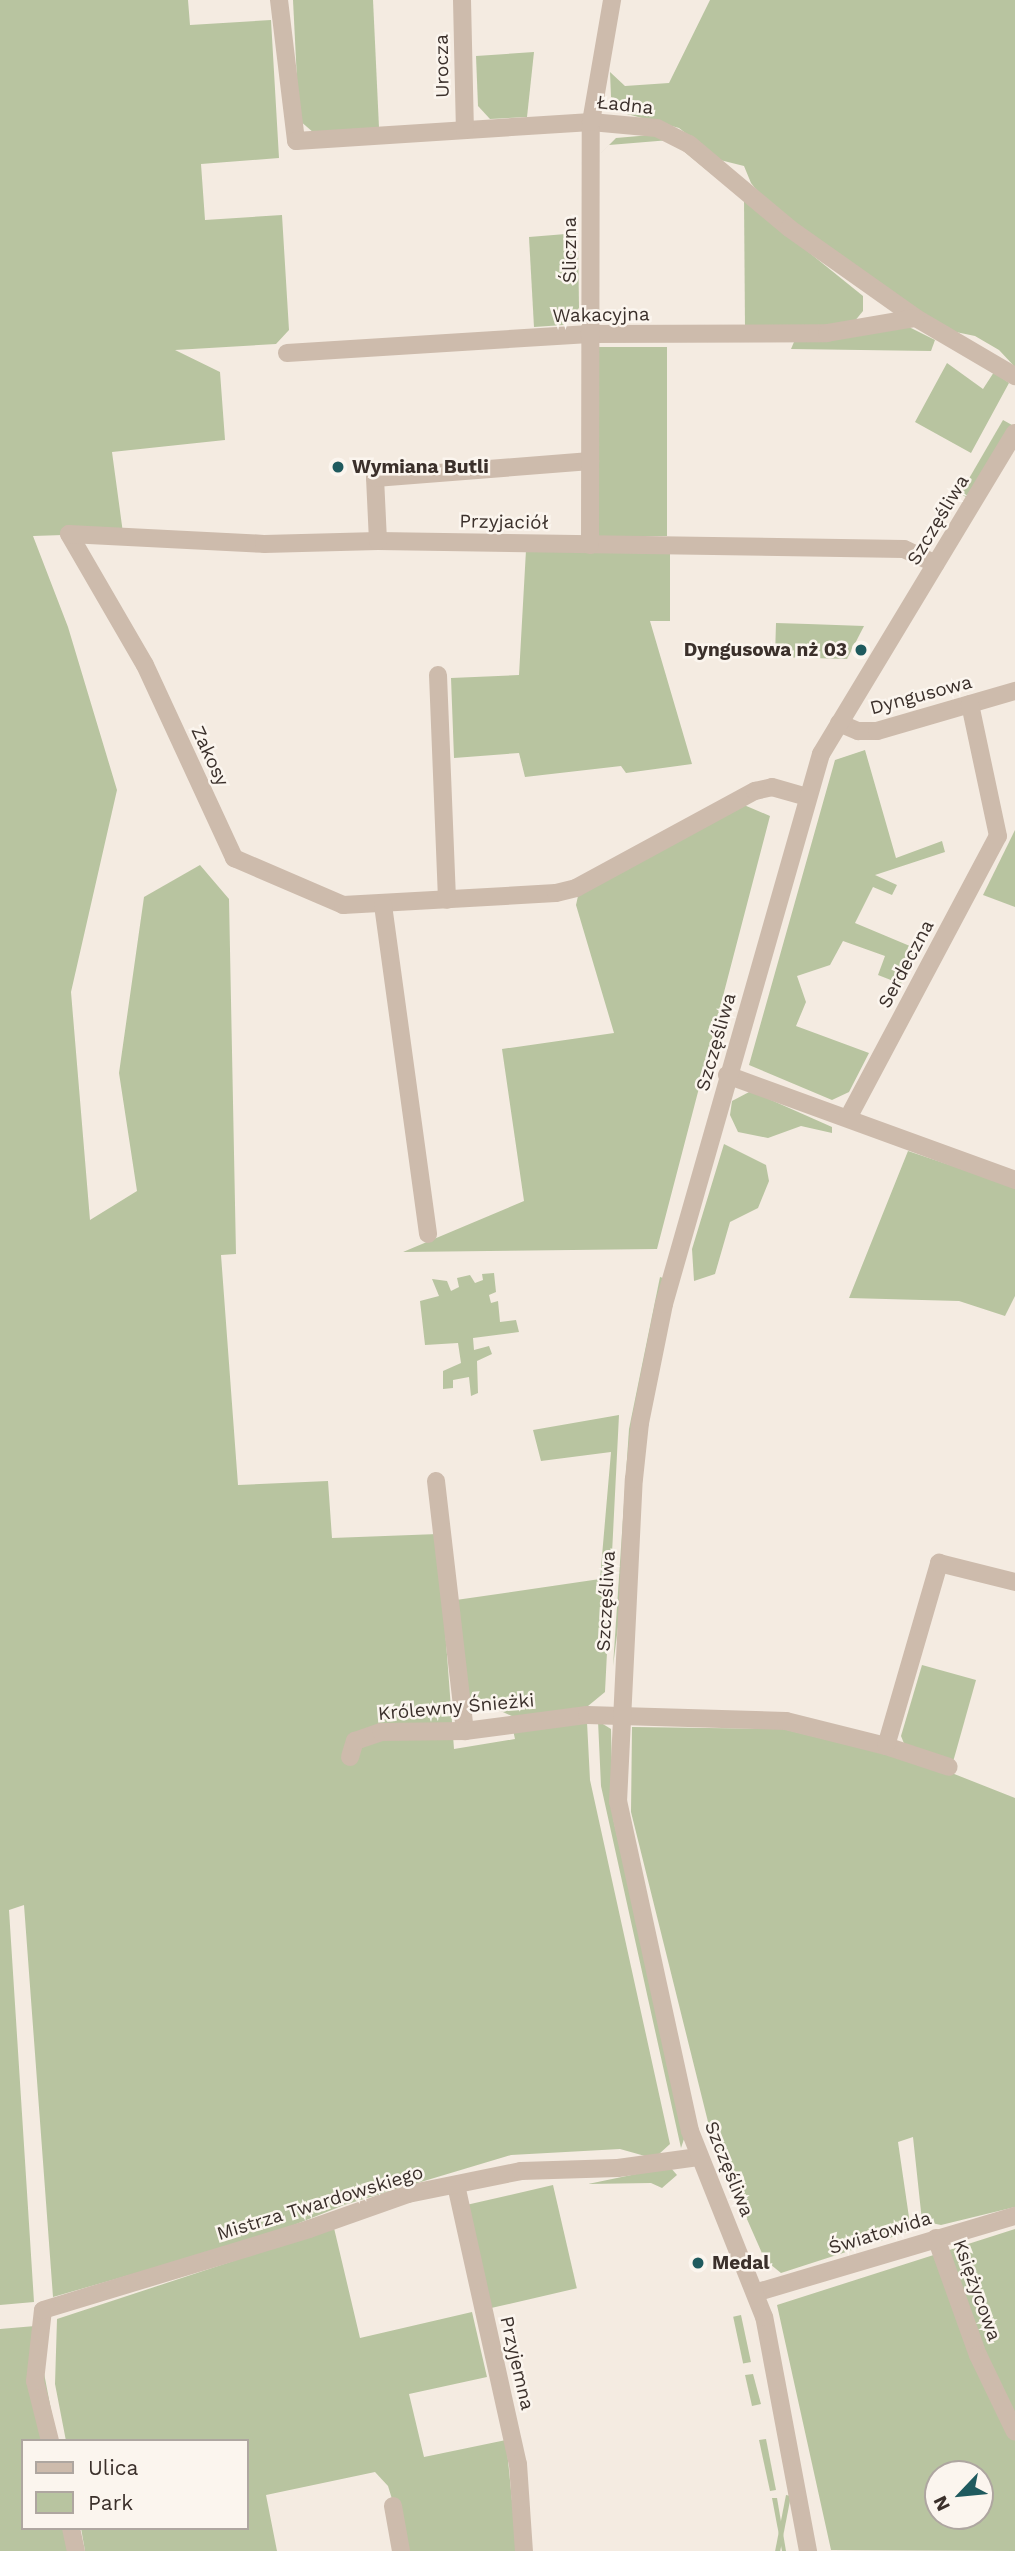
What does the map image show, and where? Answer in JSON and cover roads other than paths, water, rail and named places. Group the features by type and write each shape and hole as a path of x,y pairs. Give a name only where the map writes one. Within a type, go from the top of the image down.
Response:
{"street":[{"name":"Ładna","path":"279,0 296,141 591,122 647,126 678,136 789,228 916,318 1015,376"},
{"name":"Urocza","path":"462,0 464,130"},
{"name":"Śliczna","path":"590,545 591,122 612,0"},
{"name":"Wakacyjna","path":"287,354 589,334 827,333 916,318"},
{"name":"Szczęśliwa","path":"808,2551 758,2292 698,2157 620,1813 620,1715 640,1423 664,1304 727,1075 821,754 1015,433"},
{"path":"378,541 375,478 590,461"},
{"name":"Przyjaciół","path":"69,534 264,544 378,541 904,549 936,564"},
{"name":"Zakosy","path":"69,534 145,665 234,858 343,905 383,905 576,888 755,791 772,787 808,797"},
{"path":"438,675 447,900"},
{"name":"Dyngusowa","path":"839,723 858,731 877,731 1015,691"},
{"name":"Serdeczna","path":"848,1118 998,836 970,704"},
{"path":"383,905 428,1234"},
{"path":"727,1075 1015,1180"},
{"path":"436,1481 465,1731"},
{"path":"886,1746 941,1557 1015,1583"},
{"name":"Królewny Śnieżki","path":"350,1757 355,1741 381,1732 465,1731 587,1715 620,1715"},
{"path":"620,1715 786,1721 886,1746 949,1768"},
{"name":"Mistrza Twardowskiego","path":"50,2439 35,2381 43,2310 309,2230 408,2194 521,2171 618,2168 698,2157"},
{"name":"Przyjemna","path":"456,2185 518,2464 524,2551"},
{"name":"Światowida","path":"758,2292 1015,2216"},
{"name":"Księżycowa","path":"936,2238 978,2355 1015,2432"},
{"path":"393,2506 401,2551"},
{"path":"71,2530 76,2551"}],"place":[{"name":"Wymiana Butli","path":"338,467"},
{"name":"Dyngusowa nż 03","path":"861,650"},
{"name":"Medal","path":"698,2263"}]}
